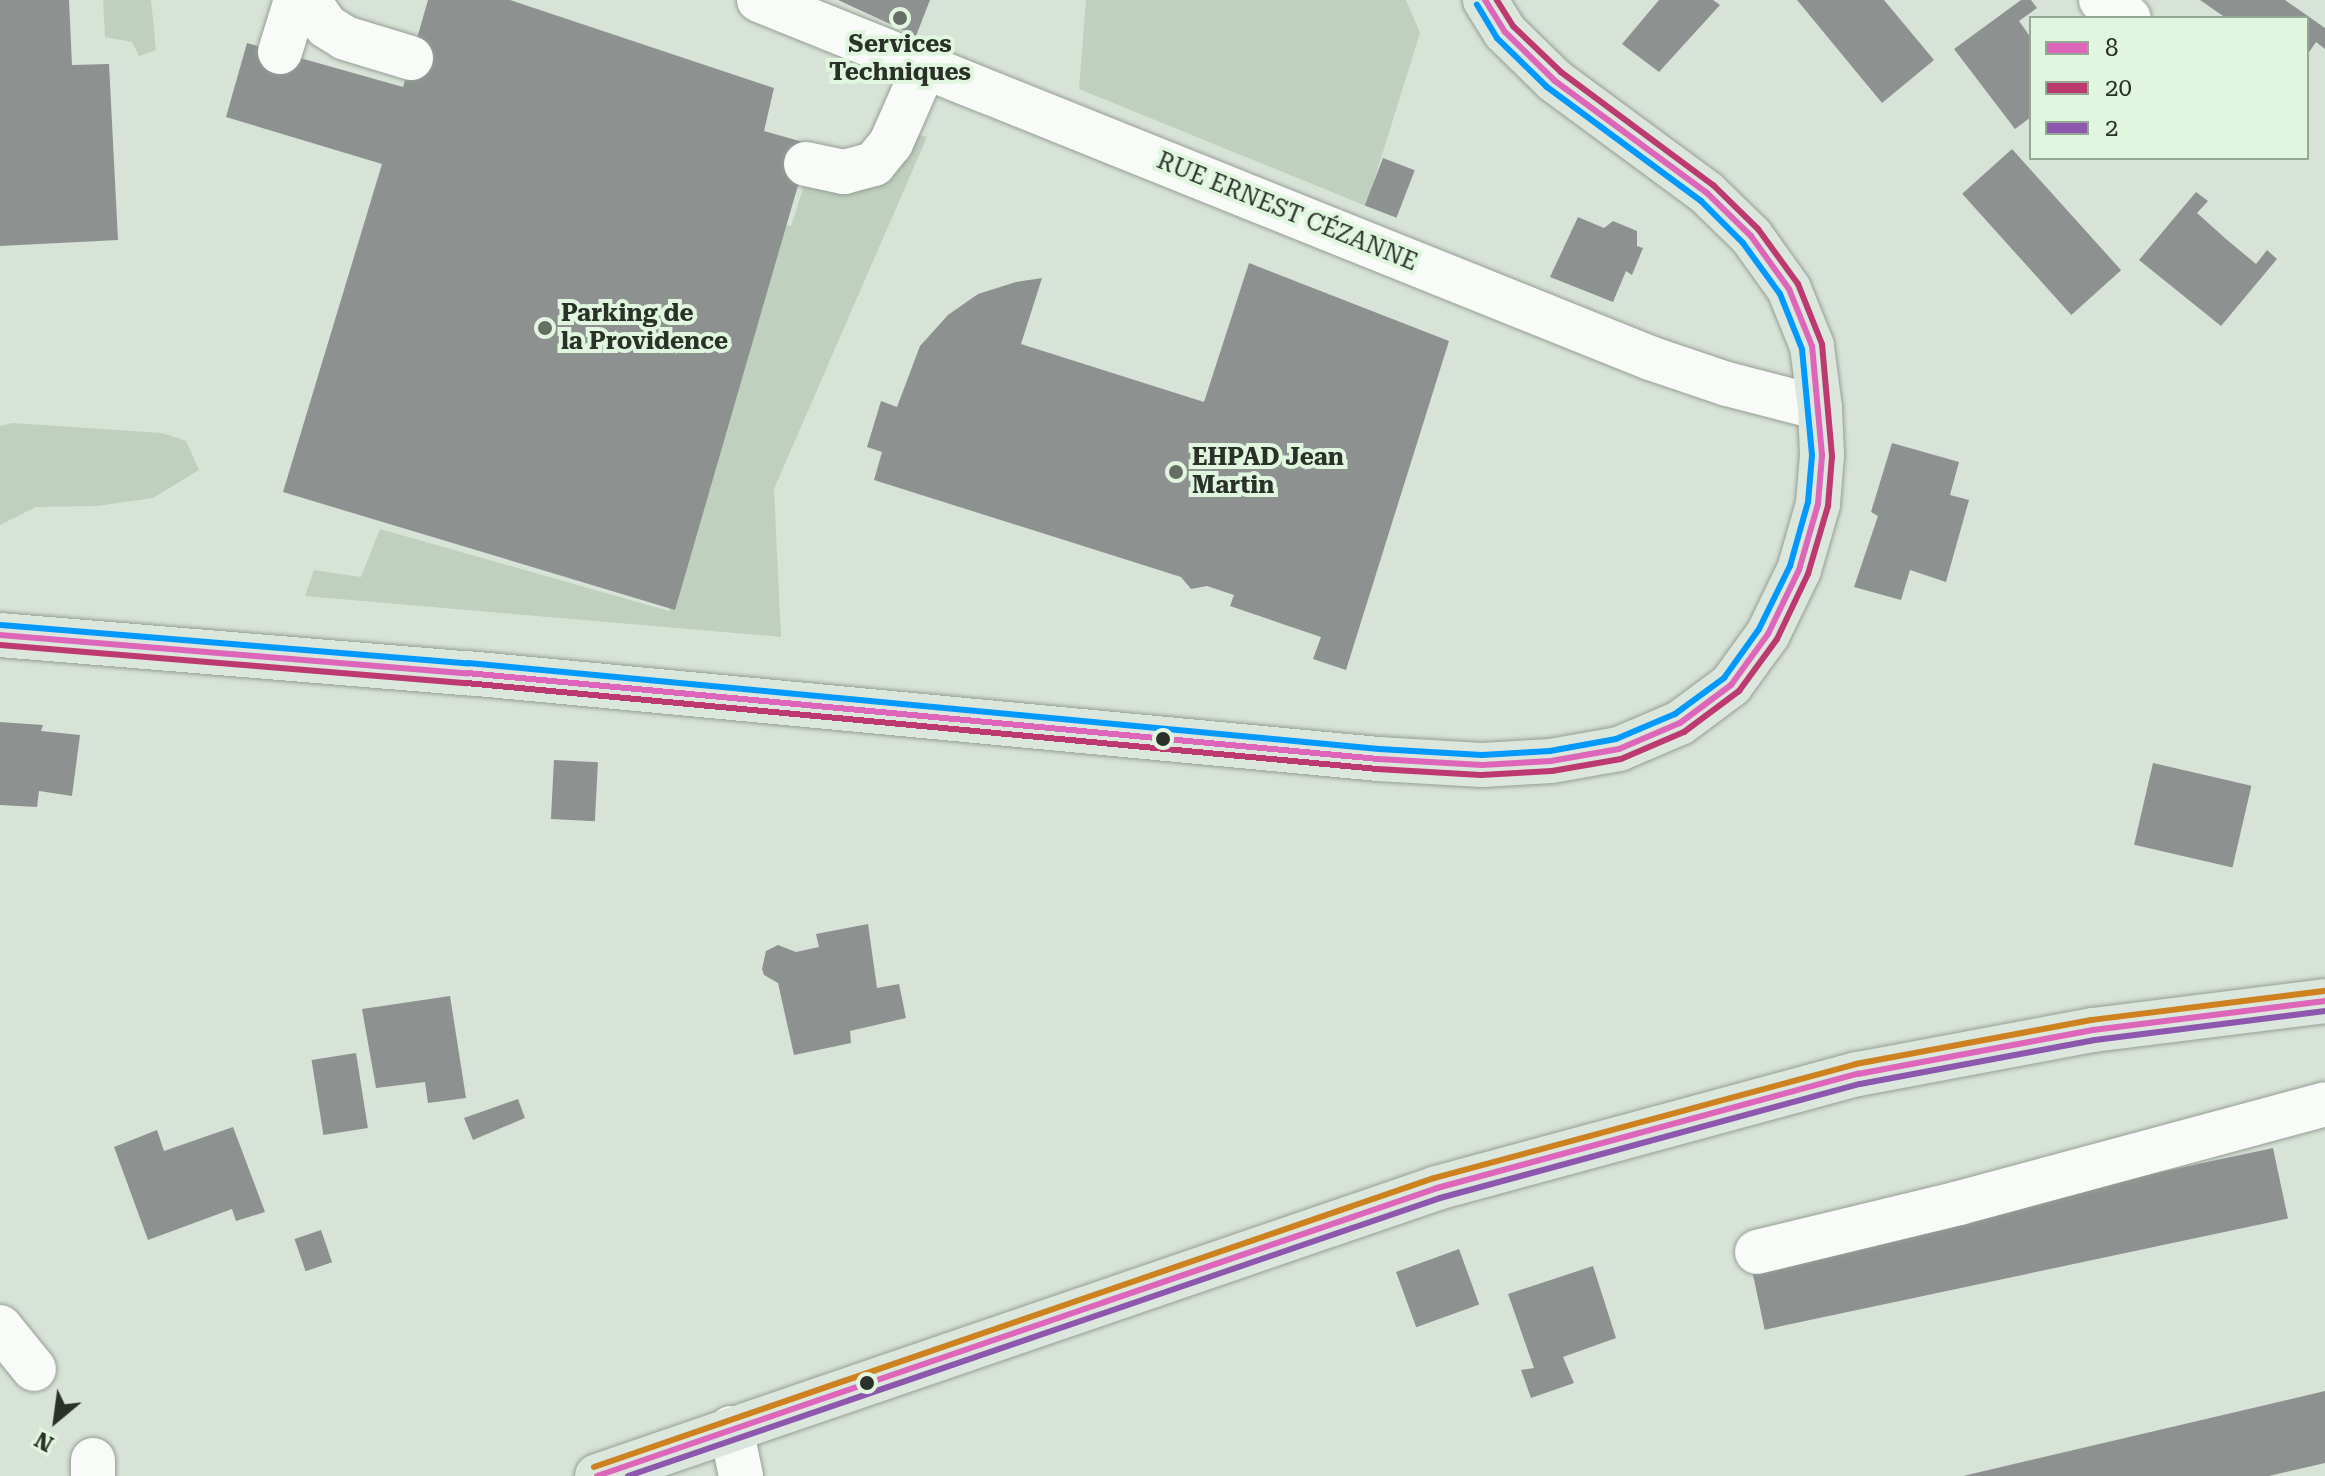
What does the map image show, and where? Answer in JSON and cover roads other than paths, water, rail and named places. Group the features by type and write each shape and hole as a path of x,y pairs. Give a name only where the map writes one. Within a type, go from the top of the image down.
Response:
{"main road":[{"path":"0,635 467,673 1378,759 1482,765 1551,761 1632,744 1680,723 1731,685 1768,634 1799,570 1818,504 1820,408 1812,346 1789,289 1751,236 1707,193 1554,80 1505,32 1485,0"},
{"path":"597,1476 1437,1188 1858,1074 2093,1030 2325,1001"}],"street":[{"path":"280,52 296,0"},
{"path":"308,0 312,11 326,26 345,38 411,58"},
{"name":"RUE ERNEST CÉZANNE","path":"759,0 1650,358 1727,384 1820,408"},
{"path":"2101,0 2126,16"},
{"path":"806,164 844,172 874,164 891,143 925,66"},
{"path":"1757,1252 1959,1203 2325,1104"},
{"path":"0,1327 34,1369"},
{"path":"731,1428 741,1476"}],"place":[{"name":"Services Techniques","path":"900,18"},
{"name":"Parking de la Providence","path":"545,328"},
{"name":"EHPAD Jean Martin","path":"1176,472"}]}
